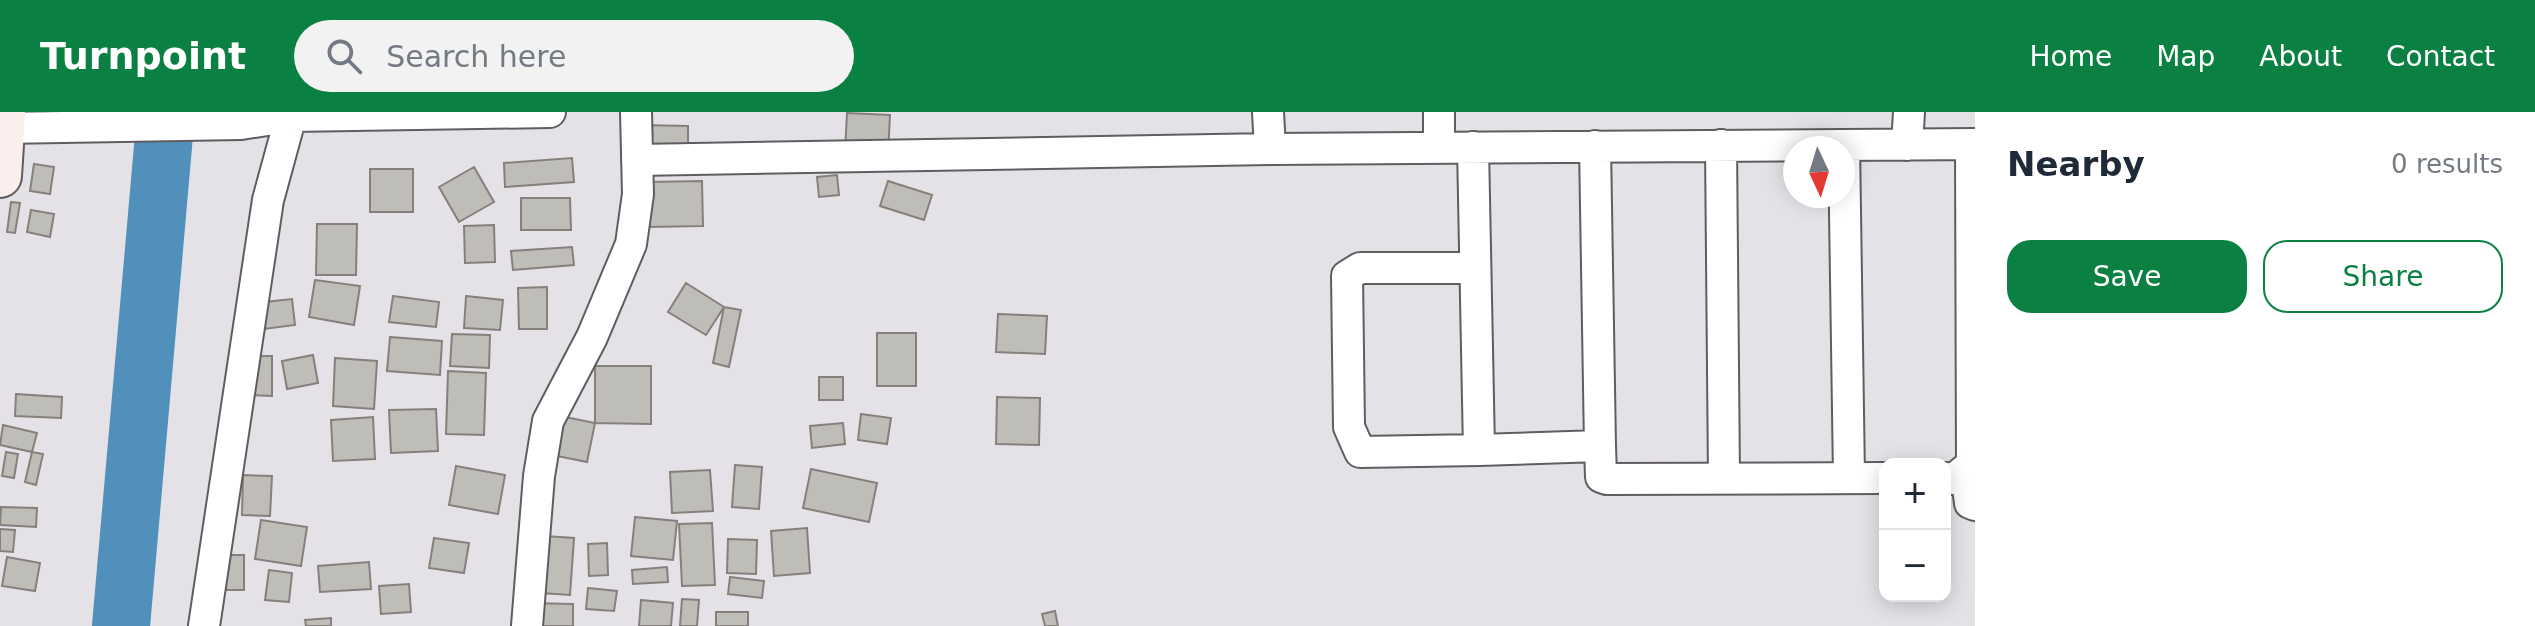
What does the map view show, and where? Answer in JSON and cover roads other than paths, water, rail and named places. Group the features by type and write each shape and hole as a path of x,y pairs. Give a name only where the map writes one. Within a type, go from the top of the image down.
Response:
{"main road":[{"path":"0,176 4,120"}],"street":[{"path":"4,120 241,124 292,114 550,112"},
{"path":"527,626 537,492 548,421 592,337 631,244 638,194 636,112"},
{"path":"1268,112 1270,149"},
{"path":"1439,112 1439,147"},
{"path":"1907,145 1909,112"},
{"path":"204,626 268,200 292,114"},
{"path":"1855,145 1973,144 1972,464 1955,475 1970,503 1975,505"},
{"path":"1721,145 1724,478"},
{"path":"637,160 1270,149 1783,145"},
{"path":"1595,146 1601,477 1879,478"},
{"path":"1473,147 1479,450"},
{"path":"1845,208 1849,477"},
{"path":"1474,268 1360,268 1347,276 1349,427 1360,452 1600,446"}],"waterway":[{"path":"121,626 166,112"}]}
